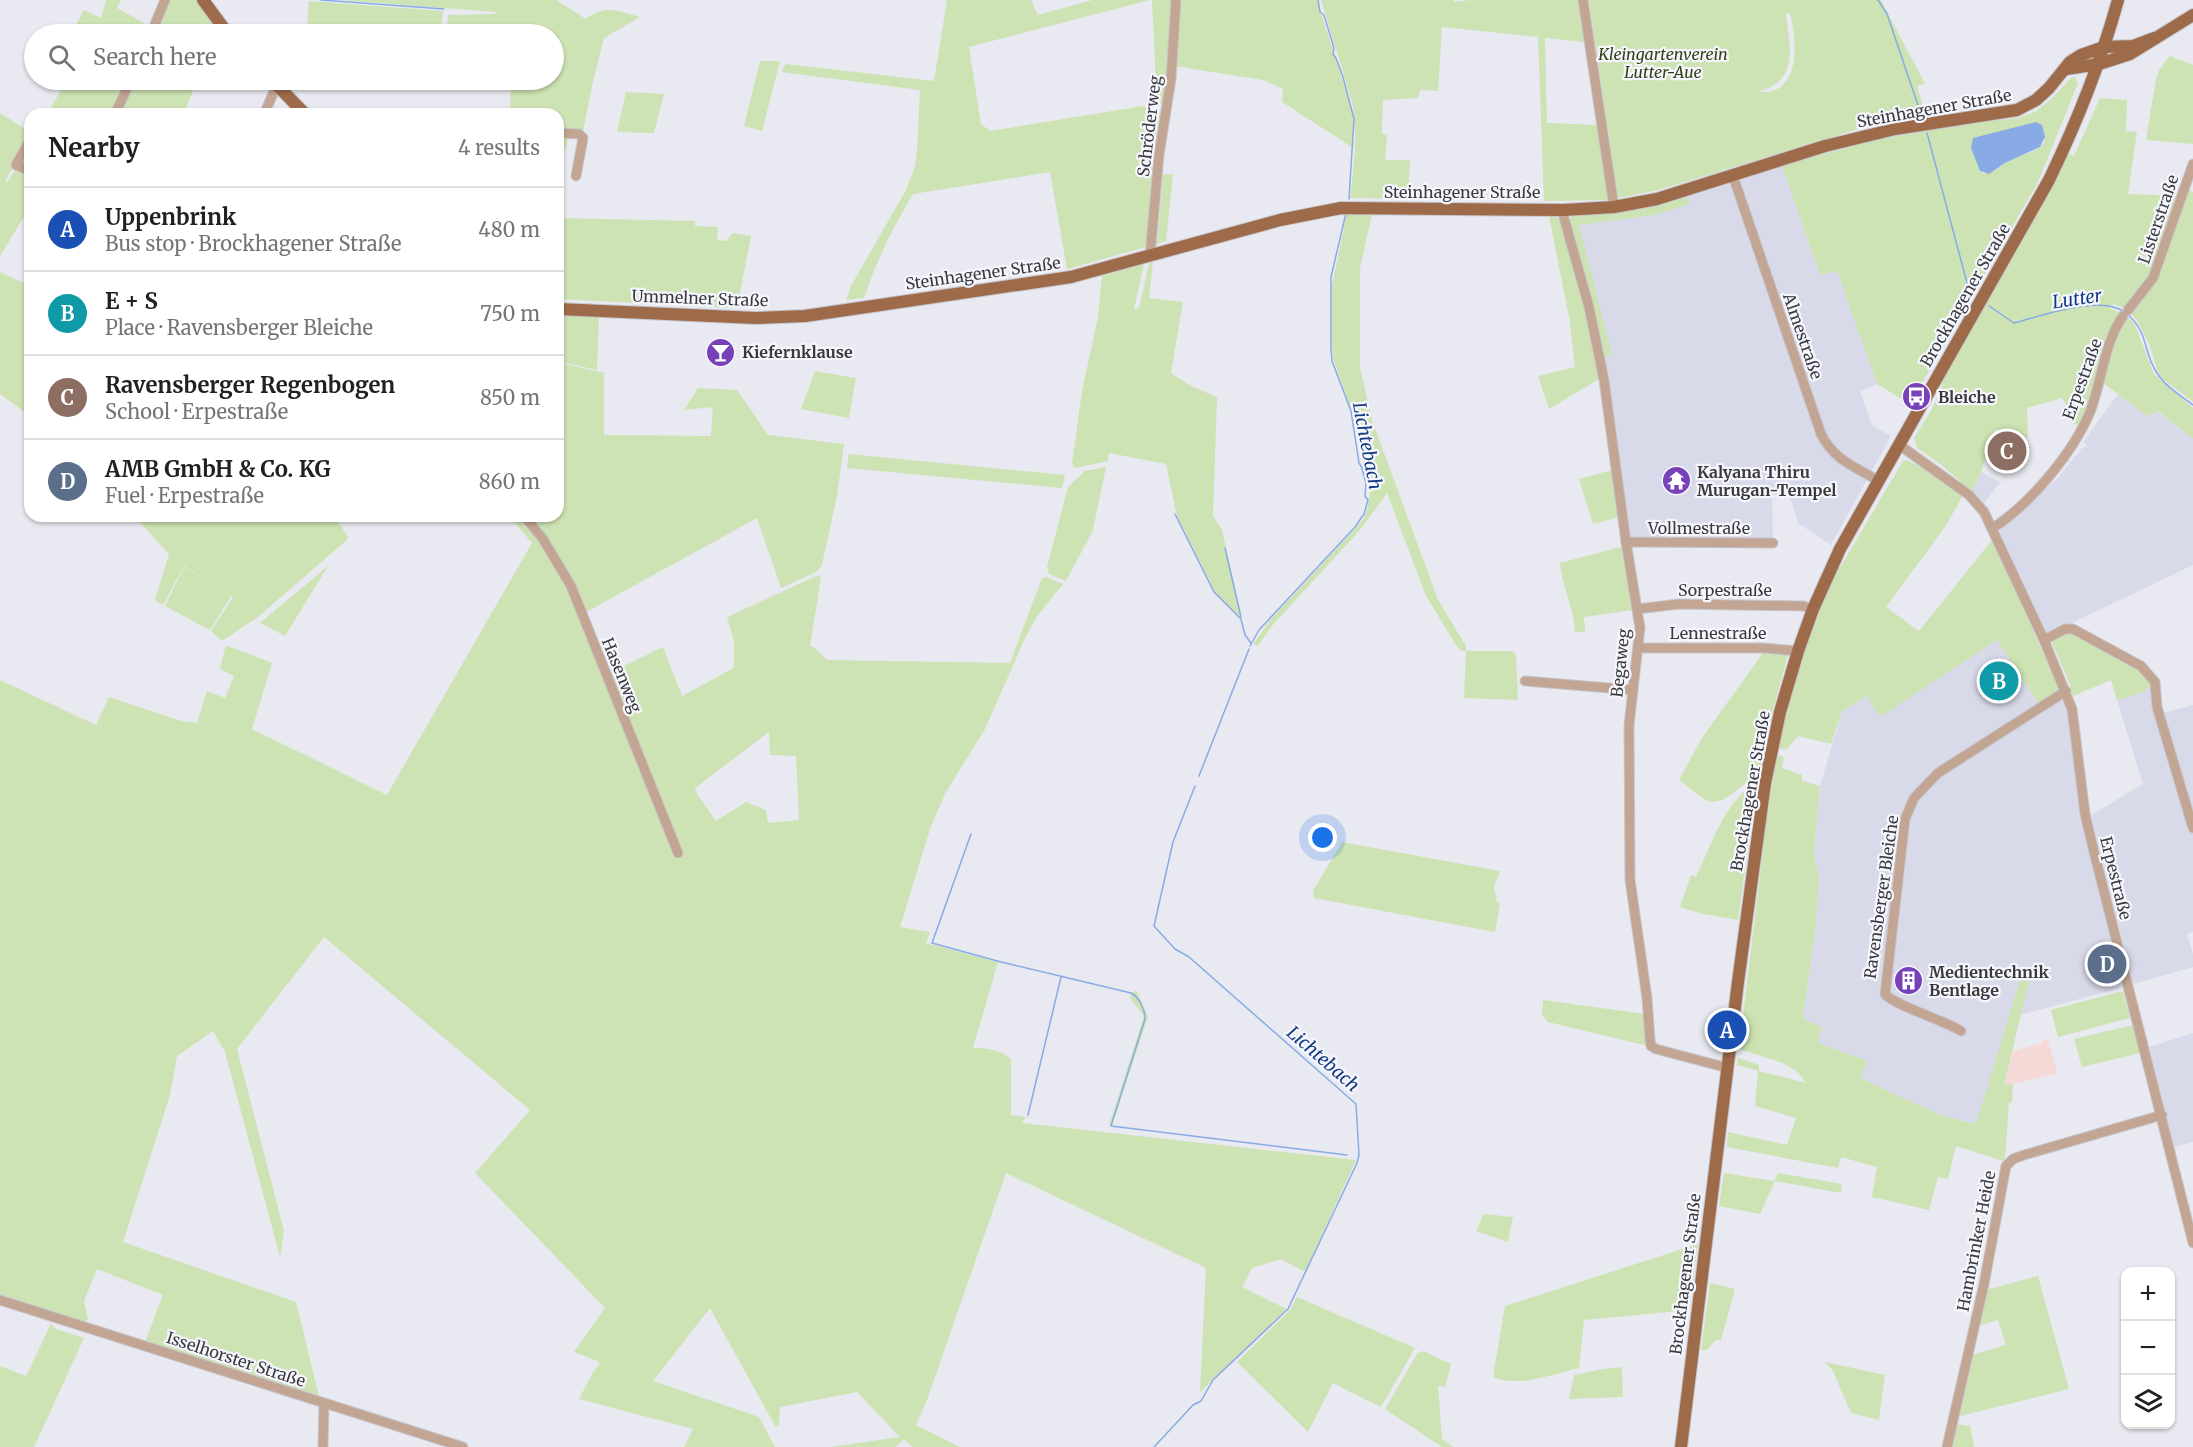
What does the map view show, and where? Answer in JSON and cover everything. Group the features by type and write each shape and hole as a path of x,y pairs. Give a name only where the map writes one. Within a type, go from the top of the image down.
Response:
{"main road":[{"path":"203,0 221,24"},
{"name":"Brockhagener Straße","path":"1680,1447 1765,783 1780,712 1798,651 1813,609 1840,549 1877,480 2049,180 2075,124 2098,64 2118,0"},
{"name":"Steinhagener Straße","path":"2066,69 2098,64 2130,54 2193,15"},
{"name":"Steinhagener Straße","path":"841,310 1071,277 1280,220 1341,208 1564,210 1614,207 1657,199 1825,146 1895,129 2017,110 2028,106 2042,95 2070,62 2081,55 2104,47 2133,46 2154,38"},
{"path":"282,90 298,108"},
{"name":"Ummelner Straße","path":"564,309 756,318 805,316 841,310"}],"street":[{"path":"155,24 165,0"},
{"name":"Schröderweg","path":"1150,256 1159,155 1171,79 1176,0"},
{"path":"1583,0 1614,207"},
{"path":"118,108 126,90"},
{"path":"266,108 272,90"},
{"path":"564,133 579,134 582,138 576,176"},
{"path":"24,151 16,165 24,168"},
{"name":"Listerstraße","path":"2126,313 2153,278 2193,164"},
{"name":"Almestraße","path":"1733,176 1821,434 1834,455 1877,480"},
{"name":"Begaweg","path":"1564,210 1564,218 1589,307 1604,380 1640,628 1629,736 1630,880 1647,998 1651,1046 1728,1068"},
{"name":"Erpestraße","path":"1993,528 2006,520 2055,471 2065,456 2089,412 2110,343 2117,325 2126,313"},
{"name":"Erpestraße","path":"1898,444 1969,495 1984,512 2066,691 2075,724 2085,814 2193,1242"},
{"name":"Hasenweg","path":"529,522 543,540 571,586 678,853"},
{"name":"Vollmestraße","path":"1626,542 1773,543"},
{"name":"Sorpestraße","path":"1637,609 1678,604 1803,606 1813,609"},
{"path":"2044,640 2065,629 2073,629 2141,666 2150,674 2155,682 2157,707 2193,828"},
{"name":"Lennestraße","path":"1638,648 1764,648 1798,651"},
{"path":"1525,681 1633,690"},
{"name":"Ravensberger Bleiche","path":"1961,1031 1948,1022 1894,1002 1885,994 1905,819 1914,798 1934,776 2066,691"},
{"name":"Hambrinker Heide","path":"1947,1447 2006,1166 2024,1155 2162,1115"},
{"name":"Isselhorster Straße","path":"0,1300 463,1447"},
{"path":"323,1447 324,1403"}],"shaded area":[{"path":"1782,166 1820,275 1837,270 1877,384 1860,391 1872,425 1891,436 1831,545 1798,523 1789,494 1772,495 1773,538 1632,537 1628,534 1604,358 1612,354 1578,225 1655,215 1689,204 1687,197"},
{"path":"2118,394 2147,416 2157,411 2193,439 2193,565 2047,635 1999,532 2038,493 2056,480 2082,448 2088,446 2083,442"},
{"path":"1981,472 2000,482 1984,504 1972,492"},
{"path":"1997,640 2037,702 2059,687 2068,710 2082,816 2124,987 2020,1015 2029,981 2020,980 1977,1124 1940,1115 1860,1078 1866,1061 1817,1043 1803,1019 1816,925 1819,878 1814,854 1820,786 1842,711 1867,696 1880,716"},
{"path":"2151,686 2163,713 2193,705 2193,932 2187,934 2193,954 2193,967 2133,984 2091,815 2143,784 2117,700 2141,693"},
{"path":"2193,1033 2193,1142 2174,1147 2149,1047"},
{"path":"2048,1039 2057,1073 2004,1086 2013,1051 2042,1043"}],"green space":[{"path":"106,0 121,0 117,8 146,24 76,24 84,10 101,18"},
{"path":"167,0 196,0 213,24 157,24"},
{"path":"341,0 556,0 586,19 606,10 640,17 604,38 583,132 570,131 564,154 564,108 510,108 511,90 564,90 564,24 447,24 448,15 495,14 496,12"},
{"path":"947,0 1031,0 1038,15 1092,0 1150,0 969,47 981,124 990,131 1143,106 1151,110 1162,111 1149,246 1067,269 1050,172 913,194 885,245 864,298 846,300 851,286 906,190 915,166 920,90 781,72 786,64 934,81"},
{"path":"1152,0 1171,0 1167,81 1163,103 1157,104"},
{"path":"1179,0 1317,0 1349,100 1353,118 1352,147 1282,102 1283,89 1263,80 1174,66"},
{"path":"1321,0 1454,0 1454,2 1579,0 1585,42 1545,38 1547,123 1599,125 1608,200 1544,201 1538,37 1442,27 1438,91 1420,90 1418,98 1383,100 1382,134 1387,135 1385,160 1410,160 1408,199 1350,198 1355,150 1354,114"},
{"name":"Kleingartenverein Lutter-Aue","path":"1589,0 1881,0 1925,84 1917,86 1926,116 1896,119 1871,125 1658,190 1618,198","holes":["1790,13 1794,56 1789,77 1773,91 1759,92 1780,81 1785,73 1790,54 1786,14"]},
{"path":"309,1 443,11 441,24 307,24"},
{"path":"2170,56 2193,65 2193,144 2146,140 2156,79 2159,70"},
{"path":"760,61 780,61 762,131 744,126"},
{"path":"2075,77 2078,83 2038,182 1910,404 1877,384 1837,271 1820,275 1782,166 1874,140 2018,118 2035,112 2071,78","holes":["2045,137 2044,143 2036,150 1984,174 1980,171 1971,148"]},
{"path":"61,90 124,90 116,108 51,108"},
{"path":"128,90 193,90 186,108 120,108"},
{"path":"626,92 664,94 654,133 617,132"},
{"path":"2100,98 2127,100 2126,131 2137,132 2128,194 2178,196 2154,271 2124,308 2114,304 2109,308 2121,313 2108,342 2086,412 2079,425 2070,422 2069,410 2062,398 2027,408 2028,436 2022,446 1995,429 1972,492 1943,466 1917,448 1914,438 1936,401 1944,377 2022,242 2069,154 2074,156"},
{"path":"0,113 24,128 24,148 5,181 7,182 17,167 24,170 24,217 0,256"},
{"path":"1163,174 1173,174 1166,241 1157,244"},
{"path":"2189,190 2193,192 2193,402 2162,378 2157,370 2150,346 2137,320 2130,313 2152,287 2161,271"},
{"path":"1687,197 1690,204 1655,215 1579,225 1612,354 1604,358 1569,220 1573,215 1644,209"},
{"path":"1347,213 1372,214 1360,268 1360,367 1372,420 1438,600 1466,646 1466,651 1461,651 1456,645 1426,596 1387,493 1360,530 1271,627 1258,646 1253,644 1272,618 1363,520 1367,510 1370,493 1352,412 1334,361 1332,348 1332,285"},
{"path":"1549,216 1558,218 1561,222 1588,320 1599,379 1549,409 1538,376 1575,367 1569,317"},
{"path":"564,218 695,221 695,226 718,227 717,240 726,241 733,233 751,236 737,308 564,299"},
{"path":"1153,261 1149,298 1183,302 1171,373 1191,386 1217,397 1213,516 1222,530 1241,615 1238,616 1215,592 1177,516 1166,464 1109,453 1108,461 1075,468 1072,464 1082,391 1098,317 1102,276 1144,264 1134,309 1139,308 1149,263"},
{"path":"0,272 24,283 24,412 0,394"},
{"path":"564,314 599,316 597,370 564,362"},
{"path":"2126,315 2134,323 2154,374 2193,408 2193,439 2158,411 2147,416 2102,382 2112,344"},
{"path":"564,363 604,373 604,435 711,436 713,407 684,410 698,388 737,390 768,435 844,444 837,496 822,565 816,572 781,588 757,518 579,616 640,772 646,770 610,673 663,647 682,696 734,668 734,641 727,617 816,576 821,577 810,646 827,660 1010,663 1042,578 1046,577 1063,584 1038,615 1026,636 985,729 946,792 931,826 900,927 930,932 926,943 998,962 973,1048 993,1050 1011,1059 1011,1115 1026,1117 1022,1123 1356,1160 1305,1272 1281,1259 1252,1268 1242,1287 1287,1309 1200,1392 1206,1268 1006,1173 927,1400 916,1425 960,1447 913,1447 904,1440 895,1447 830,1447 900,1437 857,1392 780,1407 779,1426 775,1426 710,1308 653,1381 759,1417 775,1447 684,1447 693,1429 579,1399 593,1372 600,1364 574,1352 605,1308 475,1173 530,1110 324,937 237,1049 284,1231 280,1257 225,1052 213,1031 177,1056 170,1095 123,1242 296,1302 319,1396 145,1342 163,1295 97,1269 84,1301 88,1319 85,1322 0,1294 0,680 96,725 109,697 181,721 197,723 207,691 225,698 234,676 220,669 225,648 228,646 272,663 252,729 387,795 532,543 514,522 564,522","holes":["769,732 770,755 796,756 799,820 768,823 766,810 746,802 716,821 697,794 695,788"]},
{"path":"815,371 856,378 849,418 801,409"},
{"path":"849,454 1065,475 1062,488 847,468"},
{"path":"1907,460 1937,475 1962,497 1945,527 1886,607 1919,631 1992,540 2059,687 2038,703 1997,640 1880,717 1867,696 1842,711 1831,744 1798,736 1786,750 1778,748 1802,659 1835,572 1841,566 1903,461"},
{"path":"1106,467 1093,530 1066,581 1049,574 1047,567 1068,487 1085,471"},
{"path":"1612,470 1620,517 1593,524 1579,479"},
{"path":"140,522 338,522 349,538 258,617 222,641 211,631 233,597 231,596 210,630 165,606 184,567 209,582 184,566 163,605 155,600 169,554"},
{"path":"1624,546 1633,610 1584,617 1585,632 1575,632 1573,614 1560,563"},
{"path":"328,566 285,636 260,623"},
{"path":"2066,632 2072,632 2143,672 2149,677 2151,686 2141,693 2117,700 2111,680 2073,696 2051,640"},
{"path":"1765,650 1789,651 1773,709 1759,775 1729,796 1714,802 1708,801 1679,780 1702,738"},
{"path":"1466,651 1512,651 1516,655 1518,700 1464,698"},
{"path":"1777,755 1784,757 1782,768 1802,775 1802,781 1820,786 1814,854 1819,878 1816,925 1803,1019 1822,1027 1818,1043 1867,1061 1860,1078 1940,1115 1976,1124 2020,980 2029,981 2004,1085 2013,1083 2012,1102 2009,1103 2005,1158 2003,1161 1956,1146 1948,1179 1938,1177 1929,1210 1872,1197 1877,1167 1841,1157 1838,1168 1727,1147 1728,1132 1787,1145 1796,1118 1755,1106 1758,1071 1737,1065 1738,1058 1759,1065 1759,1071 1806,1083 1797,1071 1780,1062 1739,1049 1767,817"},
{"path":"1752,786 1756,789 1738,920 1703,914 1680,907 1691,875 1696,877 1712,840 1733,803"},
{"path":"1342,842 1500,871 1494,886 1497,902 1500,903 1495,932 1314,898 1313,891"},
{"path":"1137,991 1148,1017 1112,1125 1109,1125 1144,1016 1130,998 1131,993"},
{"path":"2123,991 2130,1018 2058,1037 2051,1010"},
{"path":"1543,1000 1645,1014 1646,1042 1644,1045 1548,1022 1542,1015"},
{"path":"2133,1025 2140,1053 2082,1067 2074,1039"},
{"path":"1724,1173 1774,1181 1778,1173 1842,1184 1841,1193 1775,1181 1760,1214 1719,1206"},
{"path":"1483,1215 1513,1216 1508,1242 1476,1231"},
{"path":"1698,1244 1689,1310 1584,1320 1579,1368 1525,1381 1493,1377 1505,1306"},
{"path":"2038,1276 2069,1389 1960,1416 1972,1355 2006,1345 1998,1320 1978,1326 1986,1290"},
{"path":"1710,1283 1735,1289 1721,1340 1716,1340 1707,1350 1701,1350"},
{"path":"1297,1297 1415,1348 1381,1407 1333,1383 1308,1432 1237,1362 1290,1310"},
{"path":"51,1324 56,1329 84,1338 34,1447 0,1447 0,1366 26,1376"},
{"path":"1423,1351 1451,1364 1445,1387 1438,1386 1442,1439 1453,1447 1442,1447 1385,1409 1417,1354"},
{"path":"1825,1362 1885,1375 1879,1420 1851,1413 1833,1371"},
{"path":"1622,1367 1623,1397 1569,1399 1574,1375"},
{"path":"1957,1424 1970,1426 1974,1447 1950,1447"}],"water":[{"path":"2036,122 2042,125 2045,137 2040,147 2005,163 1989,174 1980,171 1971,148 1973,138"}],"waterway":[{"path":"321,0 444,9"},
{"name":"Lichtebach","path":"1318,0 1354,119 1349,199"},
{"name":"Lutter","path":"1878,0 1887,14 1922,117"},
{"name":"Lutter","path":"1927,133 1970,294"},
{"name":"Lichtebach","path":"1250,646 1259,630 1355,527 1364,514 1368,500 1365,496 1366,484 1359,463 1351,411 1332,361 1331,348 1331,277 1346,213"},
{"name":"Lutter","path":"1989,306 2014,323 2085,306 2099,305 2123,311"},
{"name":"Lutter","path":"2127,314 2139,328 2160,378 2193,405"},
{"path":"1175,514 1214,592 1241,619 1245,635 1251,643"},
{"path":"1225,548 1241,617"},
{"name":"Lichtebach","path":"1199,776 1249,649"},
{"name":"Lichtebach","path":"1154,1447 1193,1405 1201,1401 1213,1380 1288,1309 1359,1155 1356,1104 1189,957 1175,949 1154,926 1173,842 1195,786"},
{"path":"971,834 932,943 1131,993 1137,997 1143,1007 1145,1019 1111,1126 1347,1155"},
{"path":"1028,1115 1061,977"}],"place":[{"name":"Kiefernklause","path":"721,352"},
{"name":"Bleiche","path":"1917,397"},
{"name":"Ravensberger Regenbogen","path":"2007,451"},
{"name":"Kalyana Thiru Murugan-Tempel","path":"1676,481"},
{"name":"E + S","path":"1999,681"},
{"name":"AMB GmbH & Co. KG","path":"2107,964"},
{"name":"Medientechnik Bentlage","path":"1908,981"},
{"name":"Uppenbrink","path":"1727,1030"}]}
